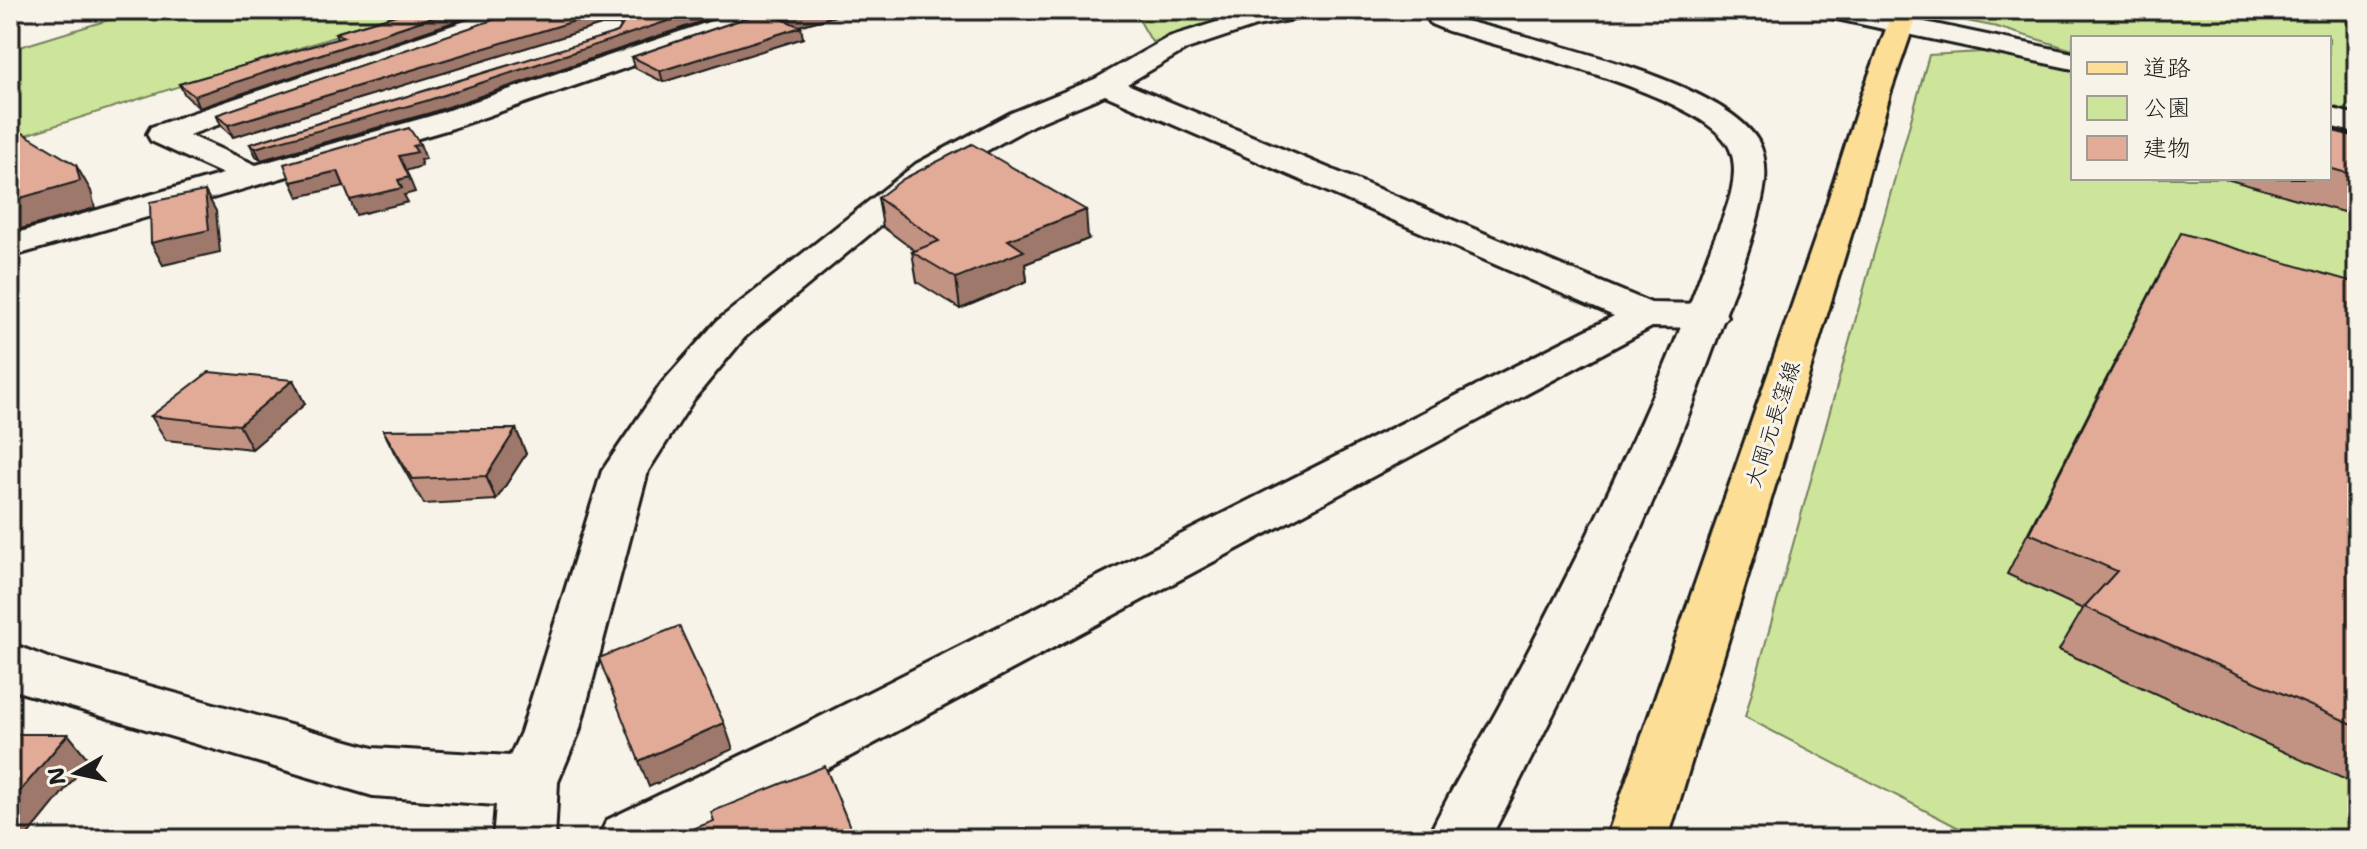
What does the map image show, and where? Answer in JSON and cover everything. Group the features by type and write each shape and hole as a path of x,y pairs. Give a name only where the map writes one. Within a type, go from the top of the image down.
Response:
{"main road":[{"name":"大岡元長窪線","path":"1637,839 1904,17"}],"street":[{"path":"251,175 162,134 523,10"},
{"path":"10,246 442,122 769,10"},
{"path":"524,839 528,782 550,732 625,471 677,392 731,329 927,171 1022,119 1105,85 1178,43 1252,19 1307,10"},
{"path":"1436,10 1440,19 1457,26 1656,86 1700,105 1726,122 1742,141 1750,161 1746,190 1707,316 1643,474 1497,769 1458,839"},
{"path":"1832,10 1904,17 2071,60"},
{"path":"639,26 677,41"},
{"path":"1105,85 1645,315 1707,316"},
{"path":"2331,118 2357,124"},
{"path":"211,156 257,142"},
{"path":"629,839 826,742 1645,315"},
{"path":"17,680 373,772 528,782"}],"green space":[{"path":"141,10 419,10 10,140 10,50"},
{"path":"1159,10 1270,10 1244,14 1152,42 1137,16"},
{"path":"1912,10 2357,10 2357,114 2331,109 2331,36 2071,36 2071,49 1997,27"},
{"path":"1999,51 2071,66 2071,180 2331,180 2331,119 2357,125 2357,839 1980,839 1745,717 1929,55"}],"building":[{"path":"413,10 454,10 194,96 179,84 344,37 335,33"},
{"path":"522,10 701,10 426,101 255,148 250,144 618,32 624,22 617,14 598,14 228,125 216,115"},
{"path":"769,10 817,10 782,19 801,27 660,71 632,57"},
{"path":"409,128 420,144 413,146 417,152 399,156 409,177 398,180 402,188 350,200 338,171 291,182 284,164"},
{"path":"2331,130 2357,137 2357,176 2331,169"},
{"path":"23,133 76,165 80,181 10,201 10,137"},
{"path":"972,144 1086,210 1008,240 1024,251 956,278 912,252 939,241 878,198 903,179"},
{"path":"205,191 209,230 151,243 150,202"},
{"path":"2181,233 2357,283 2357,726 2084,607 2117,571 2029,533"},
{"path":"209,372 293,380 239,425 151,416"},
{"path":"516,429 486,476 412,479 383,430"},
{"path":"679,626 724,723 639,761 599,658"},
{"path":"10,734 68,734 10,803"},
{"path":"825,766 855,839 666,839 714,821 711,812"}]}
